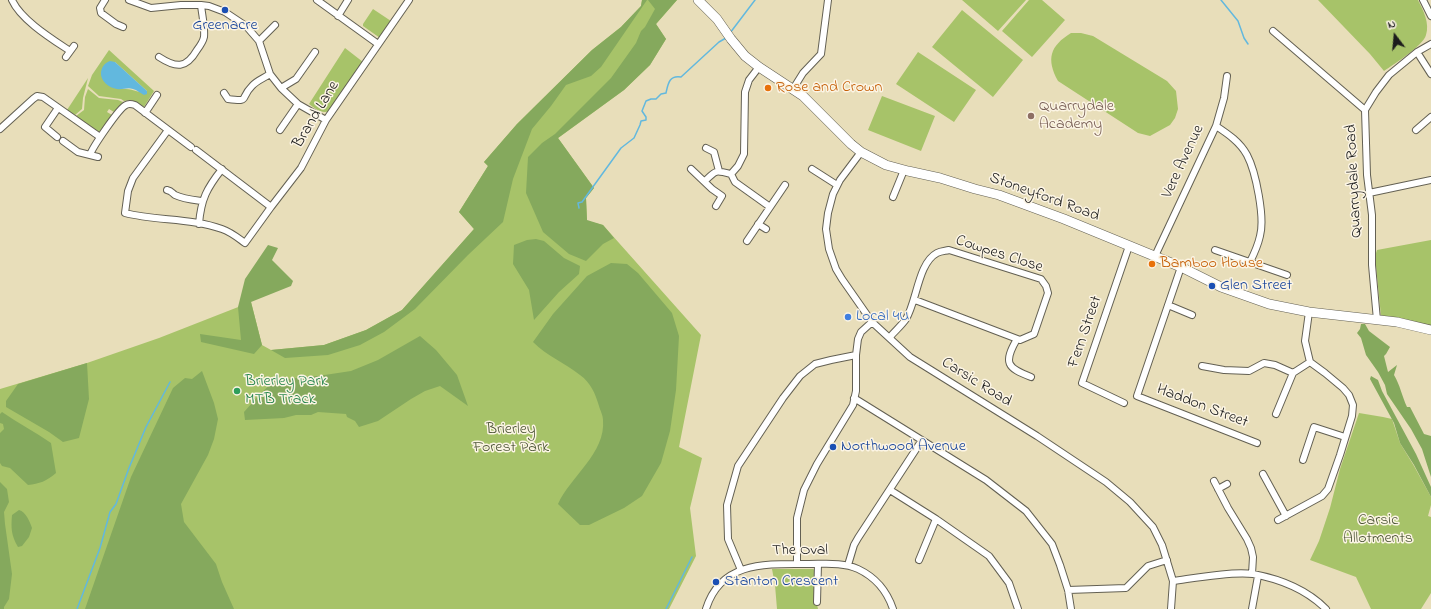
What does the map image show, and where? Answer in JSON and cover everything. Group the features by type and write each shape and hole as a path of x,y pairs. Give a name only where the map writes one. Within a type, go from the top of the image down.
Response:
{"main road":[{"name":"Stoneyford Road","path":"698,0 717,18 730,39 745,56 758,67 793,89 816,108 851,144 861,152 886,165 940,178 999,195 1155,256 1221,287 1269,304 1309,312 1396,322 1431,330"}],"street":[{"path":"12,0 21,13 46,36 72,48 66,57"},
{"path":"105,0 100,8 101,13 116,24 123,27"},
{"path":"129,0 151,8 181,2 201,6 210,6 224,12 246,26 259,41 270,74 281,88 298,104 326,120"},
{"path":"317,0 378,44"},
{"path":"338,16 348,0"},
{"name":"Brand Lane","path":"199,224 222,229 245,243 301,168 326,120 409,0"},
{"path":"793,89 803,73 821,54 828,0"},
{"path":"1423,0 1431,16"},
{"path":"159,57 169,64 180,65 189,61 196,53 204,36 201,6"},
{"path":"259,41 275,25"},
{"path":"1273,31 1365,110"},
{"name":"Quarrydale Road","path":"1377,320 1372,265 1373,239 1370,193 1367,174 1365,110 1389,75 1417,52 1431,44"},
{"path":"281,88 296,79 315,52"},
{"path":"1417,52 1431,74"},
{"path":"732,174 744,154 745,92 748,80 758,67"},
{"path":"224,94 228,100 239,102 244,99 252,86 270,74"},
{"name":"Vere Avenue","path":"1155,256 1216,126 1224,98 1228,76"},
{"path":"145,113 157,95"},
{"path":"0,129 37,96 43,97 100,137"},
{"path":"90,155 100,137 125,105 133,104 271,207"},
{"path":"280,130 298,104"},
{"path":"58,108 45,127 78,152 98,157"},
{"path":"1416,130 1431,117"},
{"path":"1216,126 1233,137 1247,155 1255,178 1261,212 1260,236 1250,262"},
{"path":"168,130 132,178 128,191 125,213 141,217 199,224 202,201 208,187 222,170"},
{"path":"706,148 714,152 719,171"},
{"name":"Carsic Road","path":"861,152 837,185 830,202 826,229 829,249 836,269 872,322 890,337 910,358 1037,436 1106,482 1130,502 1153,527 1162,546 1173,581 1171,609"},
{"path":"691,169 722,196 716,206"},
{"path":"812,169 837,185"},
{"path":"893,197 904,170"},
{"path":"705,181 714,172 719,171 732,174"},
{"path":"732,174 735,182 770,207"},
{"path":"1370,193 1431,180"},
{"path":"747,241 785,185"},
{"path":"167,190 172,191 175,195 202,201"},
{"path":"758,224 766,229"},
{"name":"Fern Street","path":"1124,403 1082,383 1129,246"},
{"name":"Cowpes Close","path":"890,337 906,320 914,300 924,266 939,252 949,250 1041,279 1046,286 1048,293 1034,334 1020,340 1017,339"},
{"path":"1215,250 1287,275"},
{"path":"1180,267 1168,305 1192,315"},
{"path":"914,300 1017,339 1012,347 1009,362 1016,372 1031,377"},
{"name":"Haddon Street","path":"1168,305 1137,396 1257,443"},
{"path":"1278,520 1322,496 1327,490 1340,455 1353,405 1349,395 1325,373 1310,362 1306,341 1309,312"},
{"path":"797,564 797,518 804,490 817,464 853,405 856,391 856,355 858,339 861,332 872,322"},
{"path":"741,570 728,539 727,505 738,466 783,398 800,376 815,364 856,355"},
{"path":"1276,414 1293,373 1310,362"},
{"path":"1202,366 1224,370 1249,371 1264,363 1275,365 1293,373"},
{"path":"854,398 986,480 1026,511 1052,544 1068,590 1071,609"},
{"path":"1303,460 1314,427 1345,437"},
{"path":"848,565 858,538 922,440"},
{"path":"1263,474 1286,516"},
{"path":"1214,481 1251,548 1255,575 1252,609"},
{"path":"1218,489 1227,484"},
{"path":"890,490 936,519 989,556 1009,583 1018,609"},
{"path":"919,560 936,519"},
{"path":"1068,590 1126,588 1148,566 1167,560"},
{"name":"The Oval","path":"706,609 713,593 728,576 741,570 766,564 848,565 871,577 881,586 887,594 893,609"},
{"path":"817,602 818,564"},
{"path":"1173,581 1232,574 1255,575 1289,584 1320,603 1326,609"}],"green space":[{"name":"Brierley Forest Park","path":"642,0 677,0 656,24 666,39 650,65 624,90 558,138 594,188 586,198 587,221 603,225 701,335 679,447 702,458 690,508 696,556 669,609 0,609 0,389 87,363 159,338 251,302 262,345 271,350 324,345 366,330 402,310 474,229 459,212 488,166 484,162 517,124 592,50 621,27 641,6"},
{"path":"642,0 647,0 601,67 591,76 566,85 532,129 513,179 503,222 415,309 384,332 360,345 328,355 285,358 271,350 324,345 366,330 402,310 474,229 459,212 488,166 484,162 517,124 592,50 621,27 641,6"},
{"path":"648,0 677,0 656,24 666,39 650,65 624,90 558,138 594,188 586,198 587,220 603,225 614,238 603,244 586,261 569,254 543,232 526,193 528,157 542,143 555,134 611,78 636,43 641,31 645,27 655,9"},
{"path":"962,0 1026,0 998,31"},
{"path":"1029,0 1042,0 1065,20 1032,57 1002,31"},
{"path":"1318,0 1418,0 1427,21 1426,35 1420,44 1384,71 1370,54"},
{"path":"373,9 391,21 380,38 363,26"},
{"path":"962,10 1023,60 993,97 932,47"},
{"path":"1071,33 1081,33 1093,36 1167,81 1176,91 1178,109 1175,118 1170,125 1150,136 1138,133 1058,81 1052,66 1052,54 1058,43"},
{"path":"345,48 363,62 330,111 324,112 309,104"},
{"path":"109,50 154,91 144,107 131,100 124,101 121,99 99,96 88,86 92,75","holes":["115,62 147,91 147,93 127,89 118,89"]},
{"path":"918,52 976,90 954,122 896,84"},
{"path":"88,78 82,109 75,115 67,110"},
{"path":"88,89 99,98 123,102 114,112 109,109 107,112 112,115 98,132 76,116 84,110 85,97"},
{"path":"882,96 935,116 921,151 868,130"},
{"path":"536,239 544,241 564,258 580,266 579,274 559,292 534,320 529,290 513,264 514,245 527,240"},
{"path":"1431,240 1431,326 1381,316 1375,256 1377,250"},
{"path":"268,245 278,248 272,260 293,281 291,286 251,302 262,345 254,354 201,342 200,334 241,340 238,307 245,279"},
{"path":"611,263 627,264 638,273 672,313 679,336 676,390 670,431 661,463 642,496 624,508 589,525 580,525 558,504 599,443 602,432 603,416 594,393 587,381 533,342 553,314 587,276"},
{"path":"1361,324 1365,324 1369,331 1390,347 1384,356 1388,372 1397,365 1394,375 1407,407 1410,407 1424,434 1431,436 1431,477 1422,449 1411,429 1387,394 1385,385 1378,372 1366,355 1361,338 1357,333"},
{"path":"420,336 436,350 457,375 468,406 440,386 425,391 378,421 359,427 355,421 347,417 346,414 318,412 311,415 296,415 284,418 245,420 244,412 275,380 351,371 378,360"},
{"path":"87,363 89,399 79,438 63,442 6,407 6,401 18,384"},
{"path":"202,371 214,403 218,419 214,439 208,455 181,504 184,522 216,564 234,609 85,609 131,477 173,388 185,378 192,379"},
{"path":"1371,376 1378,380 1382,391 1416,454 1431,487 1431,497 1400,443 1394,423 1370,379"},
{"path":"2,412 51,443 56,473 43,482 28,485 10,468 2,466 0,463 0,433 4,429 3,424 0,423 0,414"},
{"name":"Carsic Allotments","path":"1359,413 1392,419 1400,443 1431,497 1431,505 1428,516 1431,517 1431,593 1421,609 1371,609 1356,577 1310,560 1319,541 1330,508 1340,469"},
{"path":"0,482 7,489 9,502 4,512 12,574 9,599 4,609 0,609"},
{"path":"19,510 26,515 32,528 29,537 22,546 18,547 12,531 12,515"},
{"path":"772,569 815,570 815,596 818,609 777,609"}],"water":[{"path":"110,61 115,62 147,91 147,94 144,95 131,88 119,89 108,86 102,78 101,72 104,65"}],"waterway":[{"path":"730,33 755,0"},
{"path":"1221,0 1238,21 1244,38 1248,44"},
{"path":"579,208 578,203 582,202 621,148 634,138 641,121 646,120 646,117 642,111 646,101 656,99 661,94 666,93 668,83 674,77 681,77 719,42 726,38"},
{"path":"77,609 100,548 110,512 116,504 146,427 170,382"},
{"path":"666,609 692,557"}],"place":[{"name":"Greenacre","path":"225,10"},
{"name":"Rose and Crown","path":"768,88"},
{"name":"Quarrydale Academy","path":"1031,116"},
{"name":"Bamboo House","path":"1152,264"},
{"name":"Glen Street","path":"1212,286"},
{"name":"Local 4U","path":"848,317"},
{"name":"Brierley Park MTB Track","path":"237,391"},
{"name":"Northwood Avenue","path":"833,447"},
{"name":"Stanton Crescent","path":"716,582"}]}
